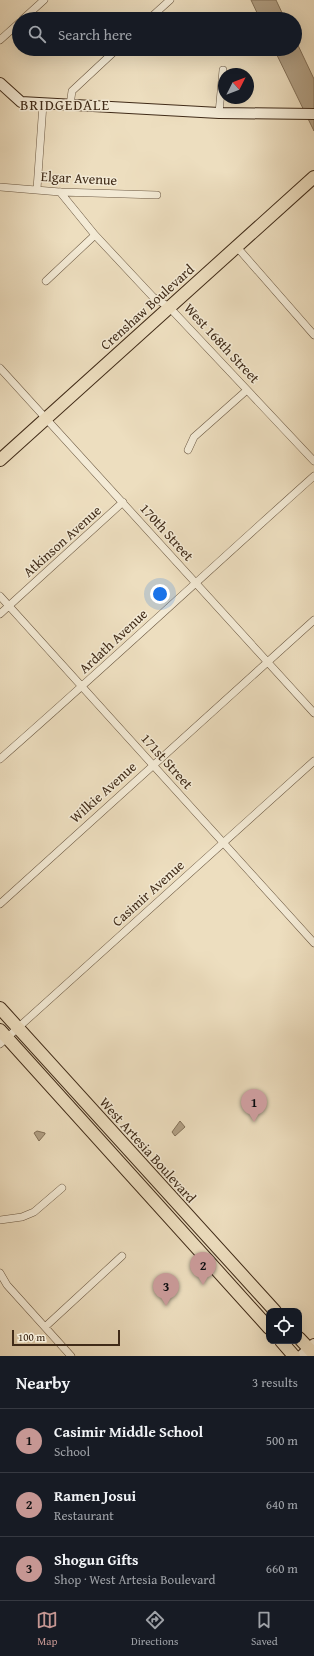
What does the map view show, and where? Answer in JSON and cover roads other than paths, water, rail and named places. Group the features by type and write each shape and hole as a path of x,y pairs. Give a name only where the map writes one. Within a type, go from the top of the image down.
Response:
{"main road":[{"name":"Crenshaw Boulevard","path":"0,460 314,177"},
{"name":"West Artesia Boulevard","path":"0,1008 272,1308"},
{"name":"West Artesia Boulevard","path":"2,1037 266,1325"},
{"path":"302,1342 310,1351"},
{"path":"284,1344 294,1356"}],"street":[{"path":"31,12 44,0"},
{"path":"157,12 170,0"},
{"path":"0,40 12,29"},
{"path":"70,105 72,91 110,56"},
{"path":"0,83 8,92 21,102 219,113 309,114"},
{"path":"37,189 43,104"},
{"path":"219,113 220,104"},
{"name":"Elgar Avenue","path":"0,186 60,192 157,195"},
{"name":"West 168th Street","path":"60,192 95,235 153,297 169,307 314,461"},
{"path":"46,281 95,235"},
{"path":"236,246 314,335"},
{"name":"170th Street","path":"0,368 314,713"},
{"path":"188,450 194,437 247,390"},
{"name":"Ardath Avenue","path":"0,759 82,687 314,476"},
{"name":"Atkinson Avenue","path":"0,614 123,502"},
{"name":"171st Street","path":"0,596 314,943"},
{"name":"Wilkie Avenue","path":"0,904 314,620"},
{"name":"Casimir Avenue","path":"2,1037 18,1028 314,761"},
{"path":"0,1220 22,1218 34,1212 62,1188"},
{"path":"45,1327 122,1256"},
{"path":"0,1273 7,1285 71,1356"}],"place":[{"name":"Casimir Middle School","path":"254,1122"},
{"name":"Ramen Josui","path":"203,1285"},
{"name":"Shogun Gifts","path":"166,1306"}],"district":[{"name":"BRIDGEDALE","path":"65,105"}]}
